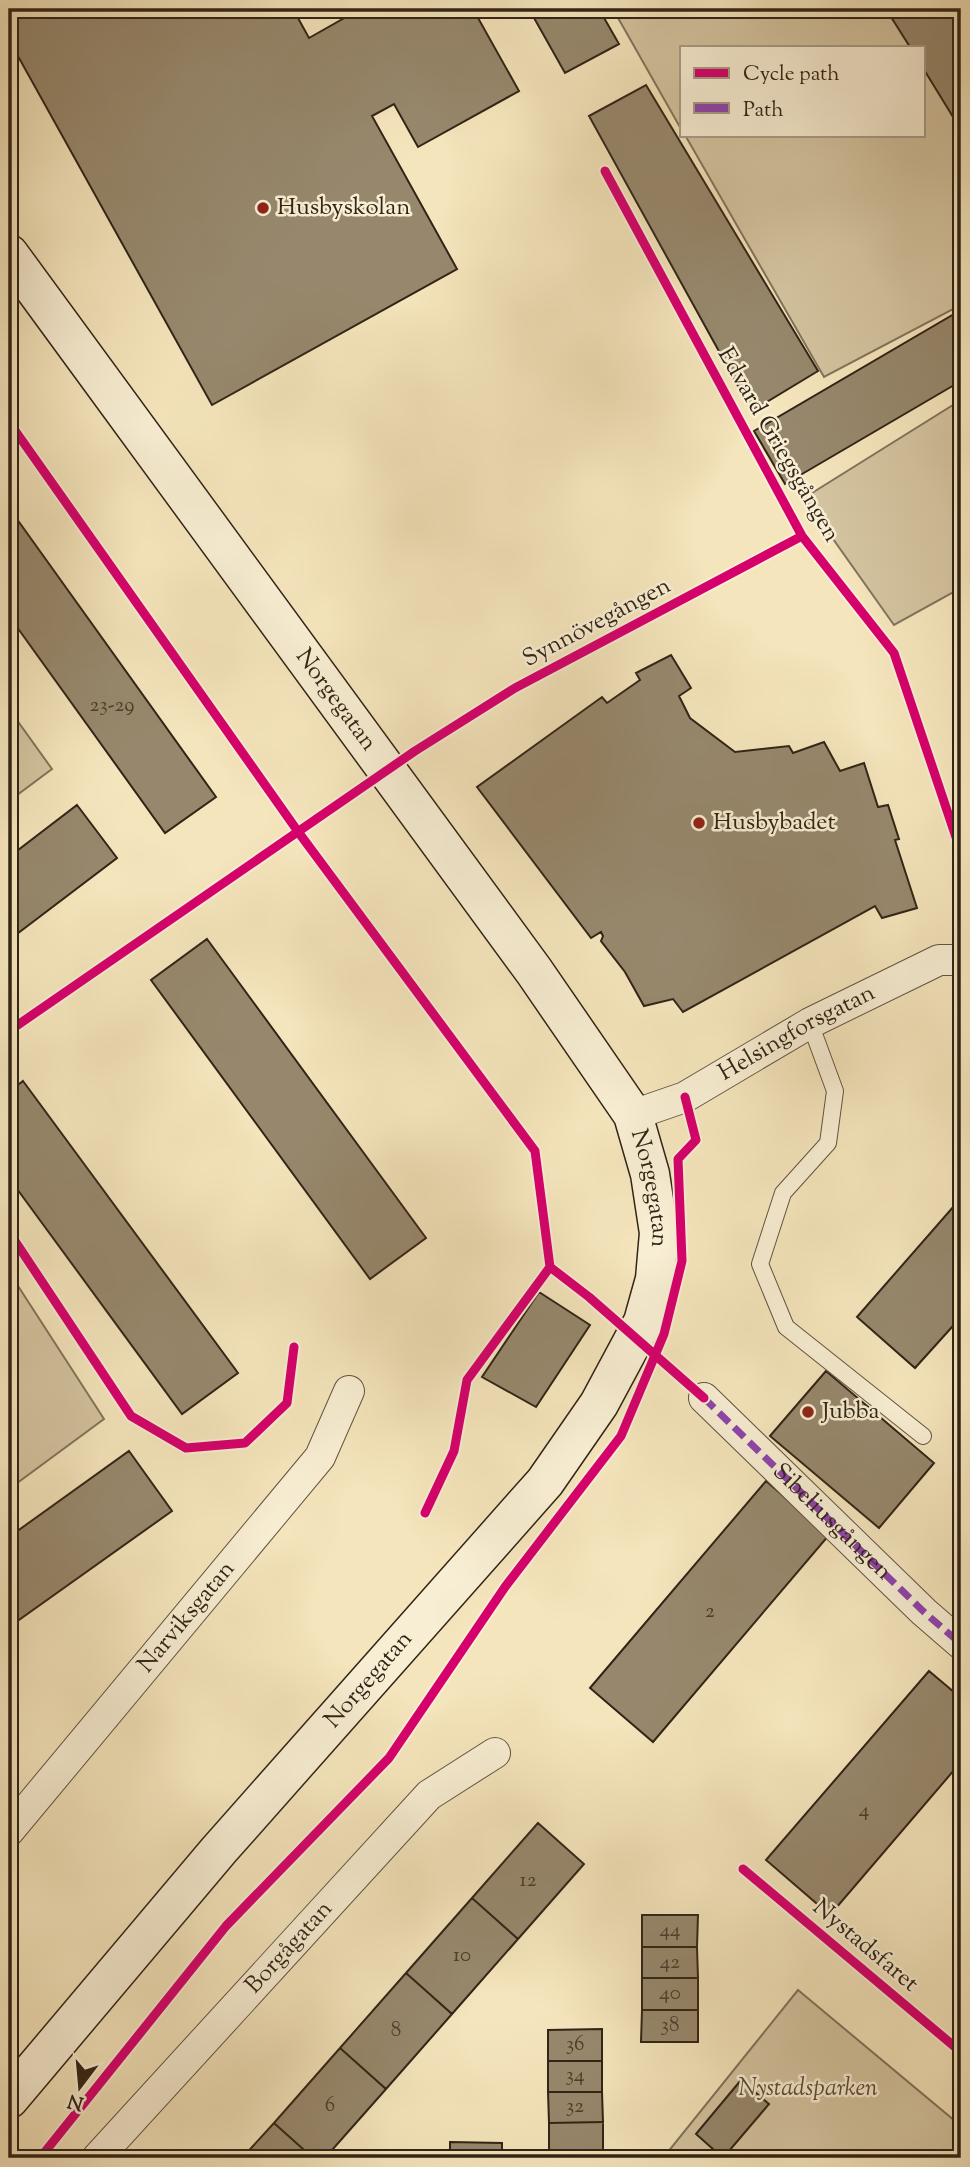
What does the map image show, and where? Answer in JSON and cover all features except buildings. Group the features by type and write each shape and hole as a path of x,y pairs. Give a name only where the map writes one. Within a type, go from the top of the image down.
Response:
{"street":[{"name":"Norgegatan","path":"9,254 534,971 634,1115 650,1174 659,1233 655,1279 643,1322 599,1404 545,1482 219,1850 9,2099"},
{"name":"Helsingforsgatan","path":"634,1115 685,1097 810,1023 939,960 961,960"},
{"name":"Narviksgatan","path":"9,1831 320,1457 349,1391"},
{"name":"Sibeliusgången","path":"705,1398 924,1612 961,1644"},
{"name":"Borgågatan","path":"97,2158 429,1795 495,1753"}],"lane":[{"path":"810,1023 835,1091 828,1143 783,1193 760,1264 786,1327 923,1436"}],"green space":[{"path":"613,9 887,9 913,46 680,46 680,127"},
{"path":"925,63 961,115 961,305 824,377 686,136 925,136"},
{"path":"961,400 961,588 894,625 804,498"},
{"path":"9,709 52,769 9,801"},
{"path":"9,1272 104,1419 9,1489"},
{"name":"Nystadsparken","path":"798,1990 961,2126 961,2158 663,2158"}],"marked path":[{"path":"704,1398 924,1612 961,1644"}],"cycle path":[{"name":"Edvard Griegsgången","path":"605,171 802,536 894,653 961,852"},
{"path":"9,422 299,833 535,1151 550,1267 589,1297 704,1398"},
{"name":"Edvard Griegsgången","path":"9,1031 415,751 515,688 802,536"},
{"path":"40,2158 226,1926 389,1758 505,1587 621,1436 664,1334 682,1261 678,1159 696,1140 685,1097"},
{"path":"9,1232 131,1416 186,1448 245,1443 287,1403 294,1347"},
{"path":"425,1513 454,1451 467,1380 550,1267"},
{"name":"Nystadsfaret","path":"743,1869 961,2052"}],"place":[{"name":"Husbyskolan","path":"263,208"},
{"name":"Husbybadet","path":"699,823"},
{"name":"Jubba","path":"808,1412"}]}
